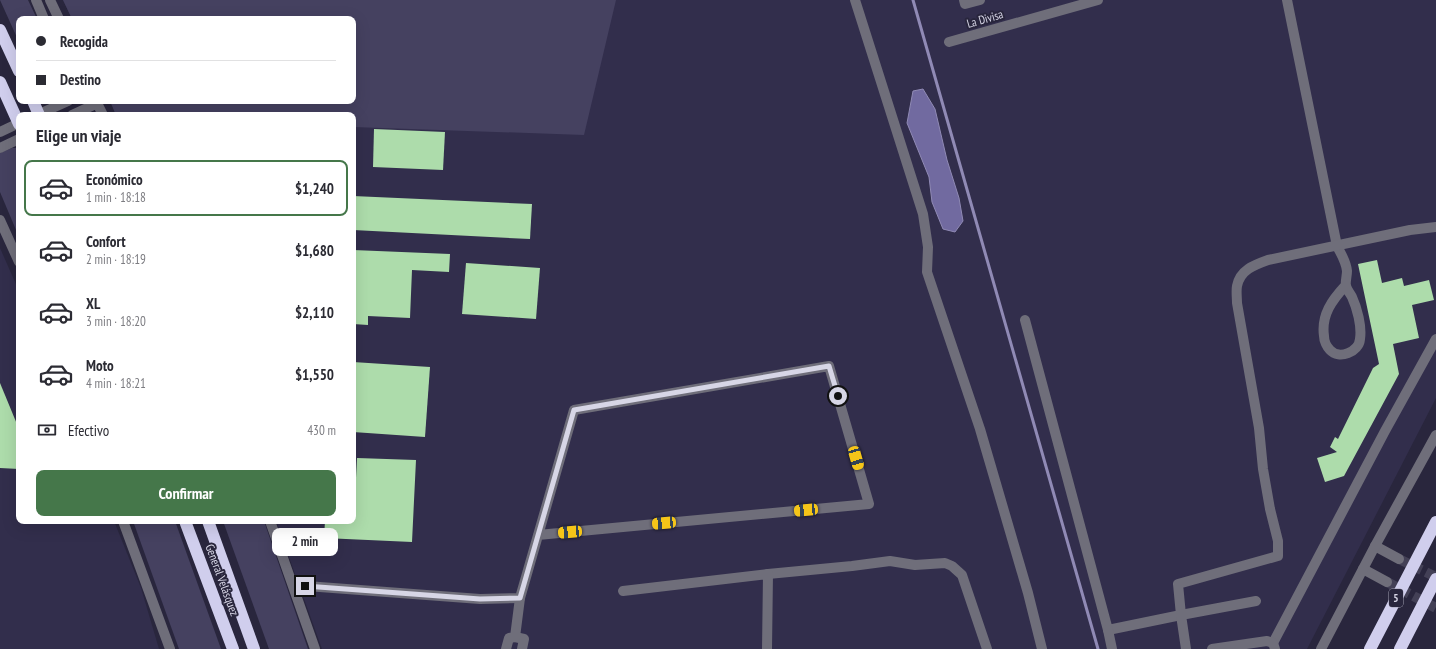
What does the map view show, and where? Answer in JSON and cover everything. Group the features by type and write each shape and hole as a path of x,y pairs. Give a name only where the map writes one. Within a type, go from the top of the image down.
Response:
{"highway":[{"path":"0,30 16,65"},
{"path":"0,82 16,117"},
{"name":"5","path":"1370,649 1436,522"},
{"name":"General Velásquez","path":"186,524 233,649"},
{"name":"General Velásquez","path":"209,524 254,649"},
{"name":"5","path":"1400,649 1436,579"}],"street":[{"path":"36,0 43,16"},
{"path":"50,0 58,16"},
{"path":"855,0 923,214 928,248 927,272 980,429 1028,593 1042,649"},
{"path":"964,0 965,4 980,0"},
{"name":"La Divisa","path":"949,42 1098,0"},
{"path":"1287,0 1337,246 1346,264 1346,285 1354,304 1359,325 1360,339 1355,349 1342,355 1335,354 1329,350 1324,340 1323,330 1328,308 1335,297 1346,285"},
{"path":"36,110 57,104"},
{"path":"78,112 93,104"},
{"path":"0,132 16,122"},
{"path":"0,148 16,140"},
{"path":"0,220 16,255"},
{"path":"1186,649 1178,584 1278,556 1278,541 1270,509 1263,469 1259,428 1237,303 1237,287 1243,274 1254,265 1268,260 1410,230 1436,227"},
{"path":"1025,320 1112,649"},
{"path":"1212,649 1267,641 1274,646 1384,431 1436,340"},
{"path":"514,637 520,598 538,535 574,410 829,366 869,504 538,535"},
{"path":"1321,649 1436,435"},
{"path":"123,524 170,649"},
{"path":"271,524 315,649"},
{"path":"1375,546 1399,559"},
{"path":"623,591 890,561 915,565 945,564 952,566 962,575 987,649"},
{"path":"1363,569 1387,582"},
{"path":"768,574 768,649"},
{"path":"293,585 480,599 520,598"},
{"path":"1108,630 1256,601"},
{"path":"506,649 509,638 514,637 524,639 522,649"}],"shaded area":[{"path":"0,0 28,0 36,16 16,16 16,35"},
{"path":"63,0 1436,0 1436,398 1307,649 322,649 277,524 356,524 356,112 115,112 111,104 356,104 356,16 71,16"},
{"path":"63,0 616,0 584,135 356,127 356,112 115,112 111,104 356,104 356,16 71,16"},
{"path":"923,89 935,109 947,160 959,198 963,221 955,232 943,229 932,202 929,177 907,123 913,91"},
{"path":"16,148 16,230 0,192 0,153"},
{"path":"0,248 16,284 16,524 115,524 141,588 159,649 0,649"},
{"path":"134,524 176,524 221,649 179,649"},
{"path":"224,524 265,524 308,649 269,649"}],"building":[{"path":"374,129 445,132 443,170 373,167"},
{"path":"356,196 532,204 530,239 356,230"},
{"path":"356,250 450,254 449,272 412,270 410,318 368,316 368,325 356,324"},
{"path":"1377,260 1382,283 1402,278 1404,286 1429,280 1434,300 1412,305 1419,338 1393,344 1399,374 1344,476 1325,482 1317,458 1337,452 1330,447 1335,437 1338,439 1373,368 1379,364 1358,264"},
{"path":"466,263 540,268 536,319 462,314"},
{"path":"356,362 430,367 425,437 356,432"},
{"path":"0,383 16,422 16,469 0,468"},
{"path":"357,458 416,460 412,542 324,538 325,524 356,524"}],"waterway":[{"path":"913,0 1098,649"}],"tunnel":[{"path":"1399,559 1436,577"},
{"path":"1387,582 1436,608"}],"route":[{"path":"305,586 396,594 480,599 520,598 574,410 829,366 838,396"}]}
